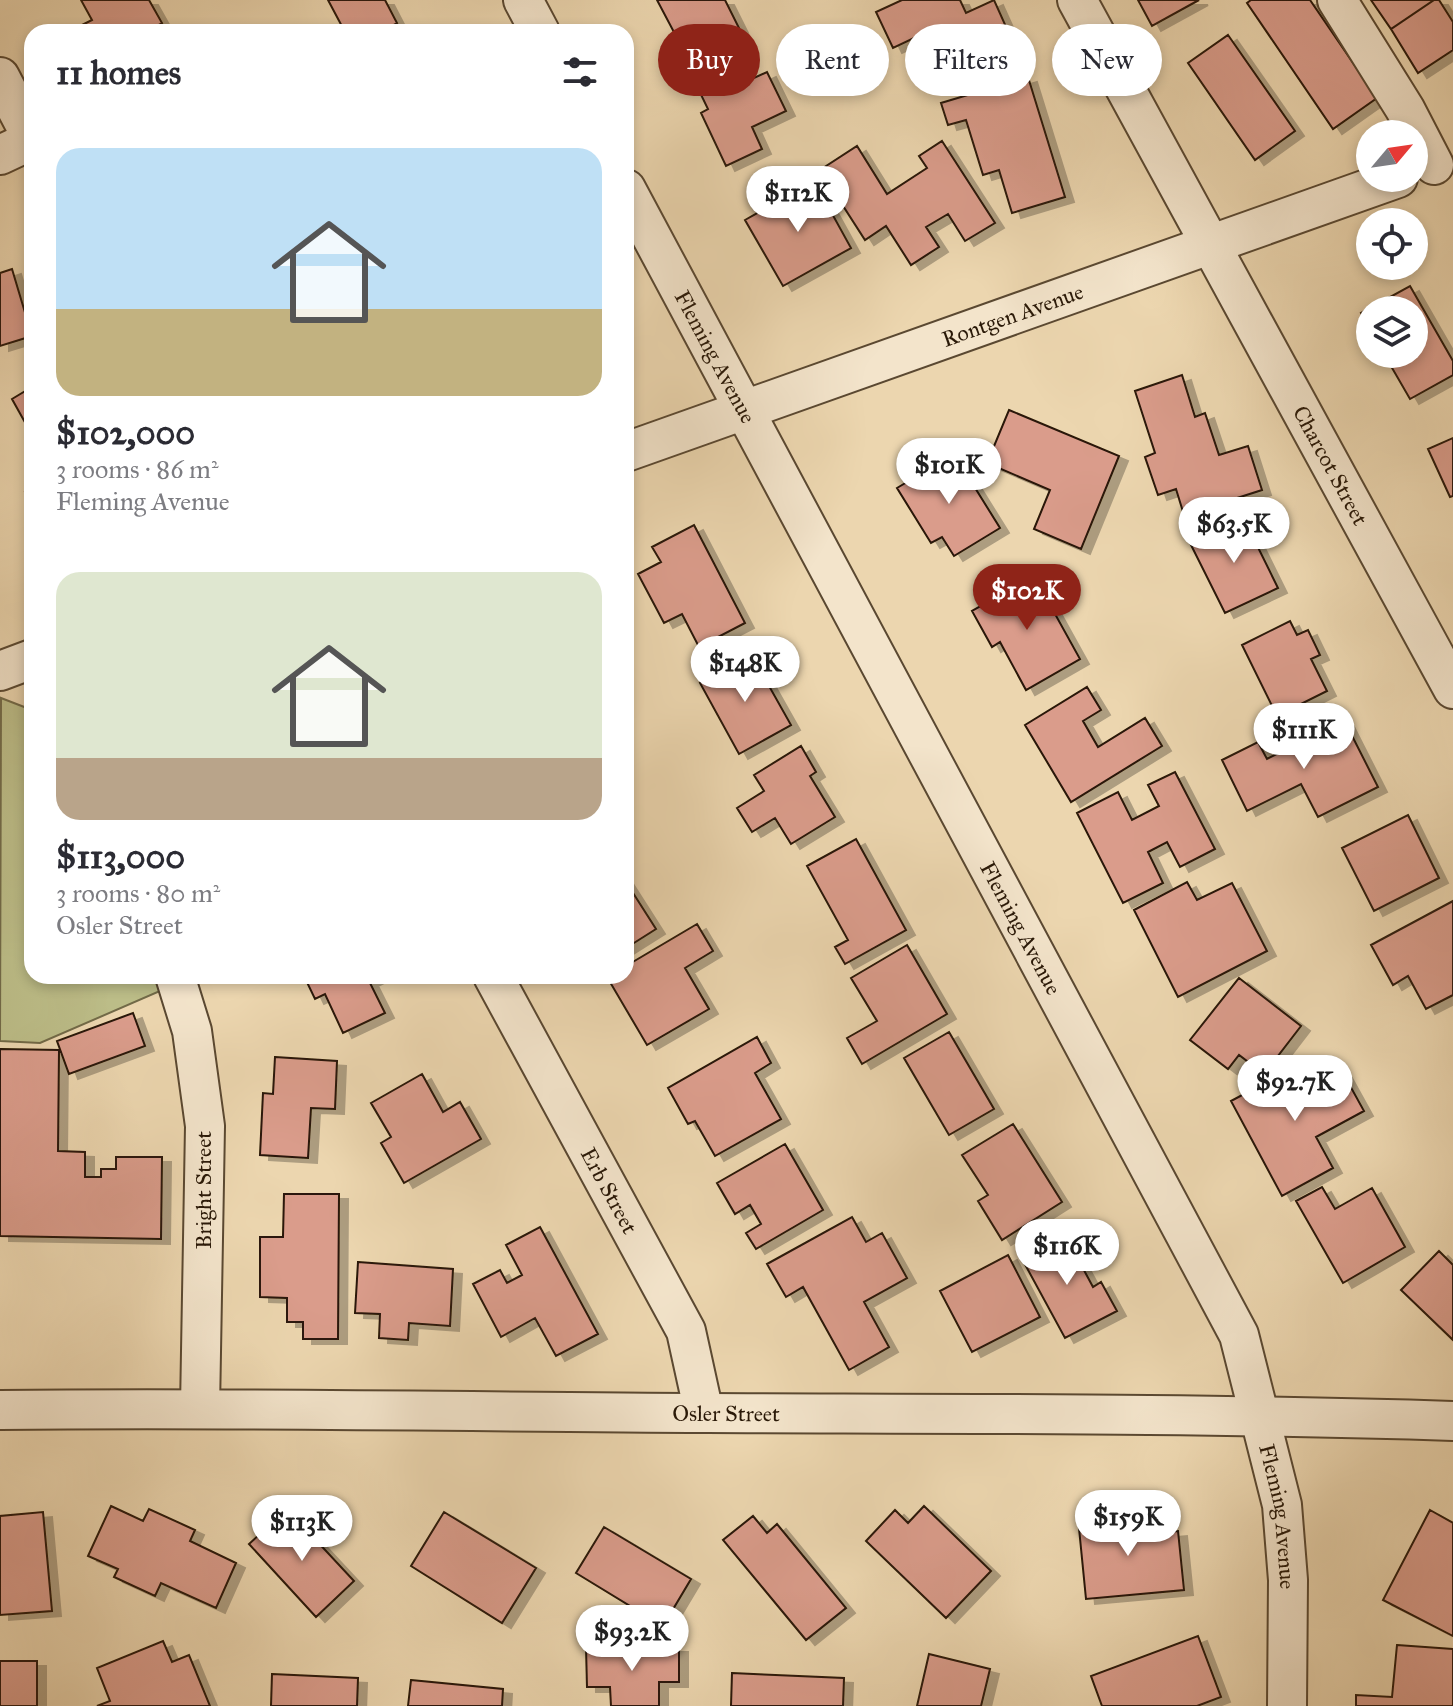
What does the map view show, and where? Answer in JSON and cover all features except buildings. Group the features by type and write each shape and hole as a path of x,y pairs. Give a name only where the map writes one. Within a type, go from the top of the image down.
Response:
{"street":[{"path":"523,0 536,24"},
{"name":"Charcot Street","path":"1077,0 1453,689"},
{"path":"1337,0 1405,109 1434,165"},
{"path":"0,77 24,124"},
{"path":"0,155 24,143"},
{"name":"Rontgen Avenue","path":"634,449 1357,192"},
{"name":"Fleming Avenue","path":"634,204 1239,1335 1282,1505 1288,1580 1287,1706"},
{"path":"0,671 24,662"},
{"name":"Bright Street","path":"177,984 192,1031 205,1126 200,1408"},
{"name":"Erb Street","path":"497,984 686,1331 704,1413"},
{"name":"Osler Street","path":"0,1410 200,1408 1260,1415 1453,1421"}],"green space":[{"path":"1,698 24,707 24,984 157,984 160,991 40,1043 0,1041"}]}
